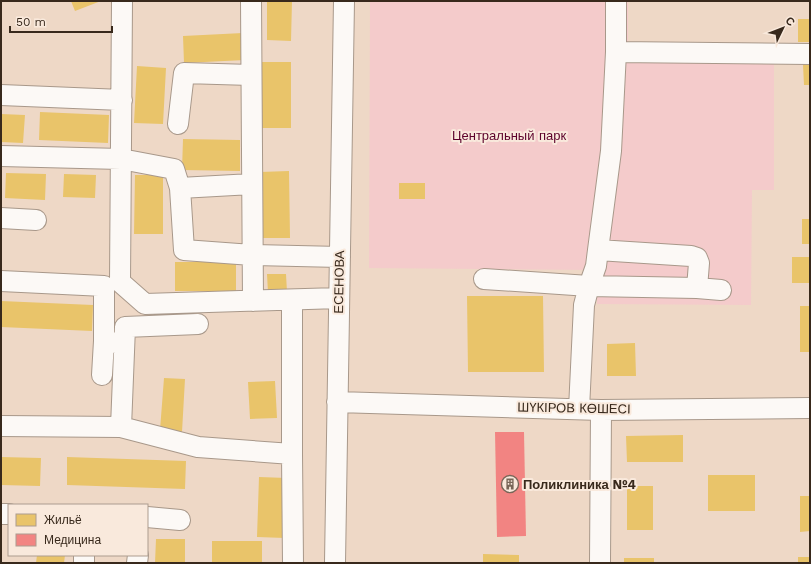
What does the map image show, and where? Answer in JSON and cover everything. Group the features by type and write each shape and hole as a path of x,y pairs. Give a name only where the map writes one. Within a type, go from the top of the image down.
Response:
{"street":[{"path":"122,1 120,282 145,304 339,298"},
{"path":"251,1 253,301"},
{"name":"ЕСЕНОВА","path":"335,563 344,1"},
{"path":"579,409 584,305 596,266 611,151 616,52 616,1"},
{"path":"616,52 810,54"},
{"path":"178,124 184,73 251,75"},
{"path":"1,95 122,100"},
{"path":"1,156 121,159 174,169 180,188 184,250 252,255 340,258"},
{"path":"180,188 252,184"},
{"path":"1,218 36,220"},
{"path":"598,250 691,256 697,258 699,263 697,288"},
{"path":"484,279 589,286 697,288 721,290"},
{"path":"1,281 25,289 104,286 104,341 102,375"},
{"path":"292,300 293,563"},
{"path":"121,427 125,327 198,324"},
{"path":"104,341 125,344"},
{"name":"ШҮКІРОВ КӨШЕСІ","path":"337,402 601,410 810,408"},
{"path":"600,563 601,410"},
{"path":"1,426 121,427 198,447 292,454"},
{"path":"148,517 180,520"}],"green space":[{"name":"Центральный парк","path":"370,1 628,1 628,56 774,57 774,190 752,190 751,305 597,304 597,270 369,268"}],"building: Жильё":[{"path":"71,1 101,1 75,11"},
{"path":"267,1 292,1 291,41 267,40"},
{"path":"798,19 810,19 810,42 798,42"},
{"path":"243,33 245,60 184,63 183,36"},
{"path":"262,62 291,62 291,128 262,128"},
{"path":"803,65 810,65 810,85 804,85"},
{"path":"137,66 166,68 163,124 134,123"},
{"path":"40,112 109,115 108,143 39,140"},
{"path":"1,114 25,115 23,143 1,142"},
{"path":"183,139 240,140 240,171 182,170"},
{"path":"289,171 290,238 261,238 260,172"},
{"path":"6,173 46,174 45,200 5,198"},
{"path":"64,174 96,175 95,198 63,197"},
{"path":"135,175 163,175 163,234 134,234"},
{"path":"399,183 425,183 425,199 399,199"},
{"path":"802,219 810,219 810,244 802,244"},
{"path":"792,257 810,257 810,283 792,283"},
{"path":"175,262 236,262 236,291 175,291"},
{"path":"267,274 286,274 287,292 268,293"},
{"path":"467,296 543,296 544,372 468,372"},
{"path":"1,301 93,305 92,331 1,327"},
{"path":"800,306 810,306 810,352 800,352"},
{"path":"635,343 636,376 607,376 607,344"},
{"path":"164,378 185,379 182,432 160,430"},
{"path":"275,381 277,418 250,419 248,382"},
{"path":"683,435 683,462 627,462 626,436"},
{"path":"1,457 41,458 40,486 1,485"},
{"path":"67,457 186,461 185,489 67,485"},
{"path":"708,475 755,475 755,511 708,511"},
{"path":"259,477 287,478 285,538 257,537"},
{"path":"627,486 653,486 653,530 627,530"},
{"path":"800,496 810,496 810,531 800,532"},
{"path":"156,539 185,539 185,563 155,563"},
{"path":"212,541 262,541 262,563 212,563"},
{"path":"483,554 519,555 519,563 483,563"},
{"path":"37,556 65,556 64,563 36,563"},
{"path":"798,557 810,557 810,563 798,563"},
{"path":"624,558 654,558 654,563 624,563"}],"building: Медицина":[{"name":"Поликлиника №4","path":"495,432 524,432 526,536 497,537"}],"place":[{"name":"Поликлиника №4","path":"510,484"}]}
